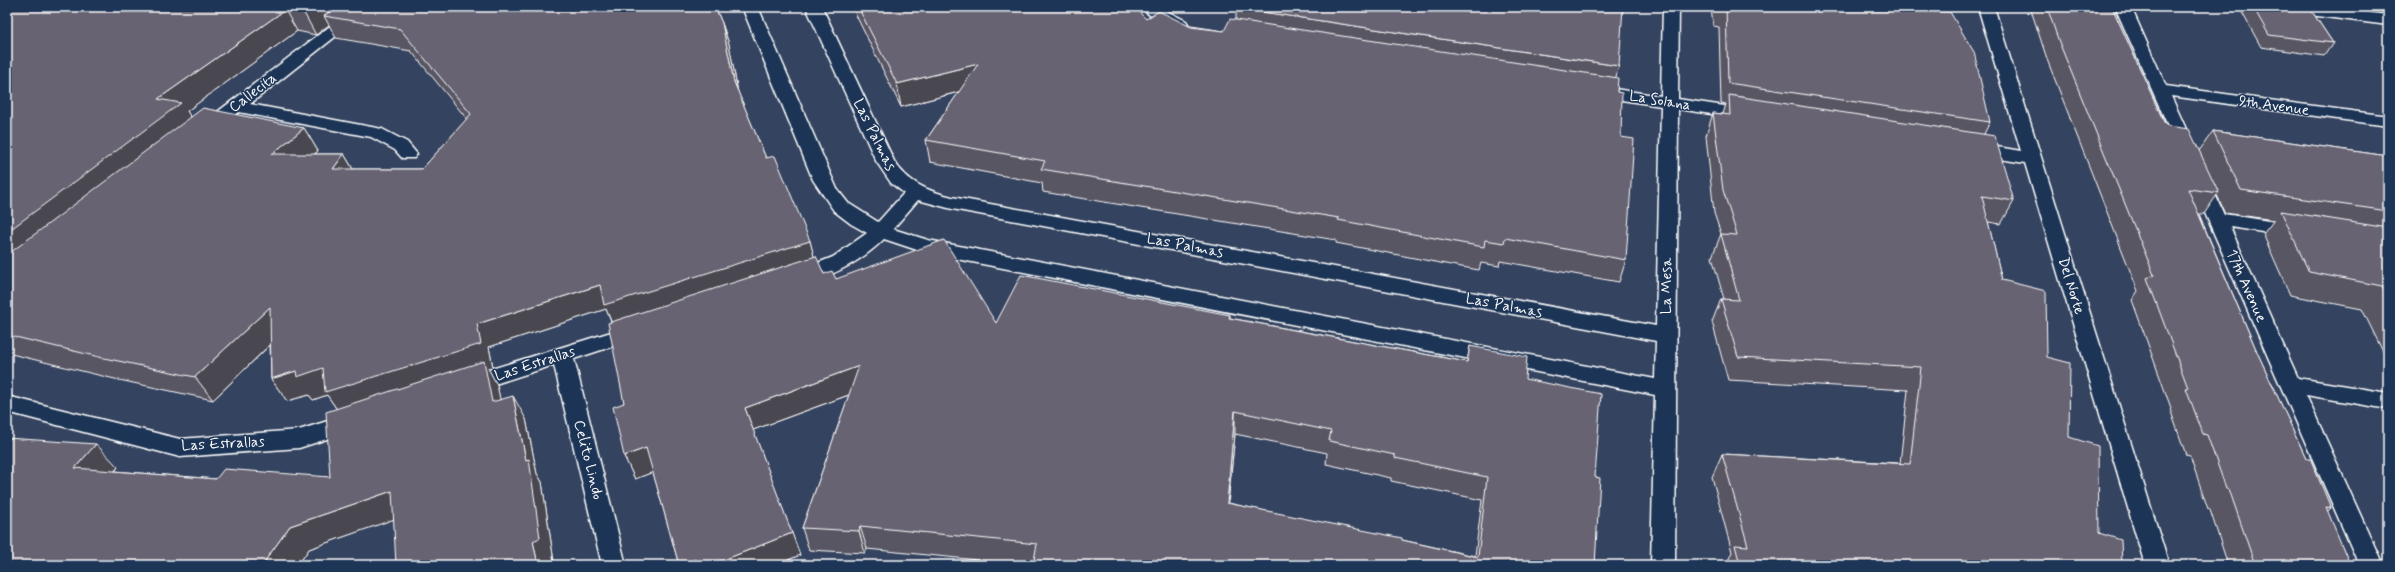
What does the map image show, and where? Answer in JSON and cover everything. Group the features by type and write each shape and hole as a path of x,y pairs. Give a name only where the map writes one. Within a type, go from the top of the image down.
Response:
{"lane":[{"name":"Callecita","path":"191,140 365,7"},
{"path":"750,7 822,180 841,207 858,220 880,231 926,246 1666,389"},
{"name":"Las Palmas","path":"814,7 885,161 901,183 915,192 952,203 1667,336"},
{"path":"1150,7 1170,20 1198,29"},
{"name":"La Mesa","path":"1663,565 1671,7"},
{"name":"Del Norte","path":"1986,7 2157,565"},
{"name":"17th Avenue","path":"2123,7 2161,90 2289,384 2371,565"},
{"path":"2286,7 2388,20"},
{"name":"La Solana","path":"1575,88 1764,117"},
{"name":"9th Avenue","path":"2161,90 2388,121"},
{"path":"236,106 376,133 401,146 408,154"},
{"path":"1961,147 2032,158"},
{"path":"779,284 824,270 846,259 880,231 915,192"},
{"path":"2217,219 2310,233"},
{"name":"Las Estrallas","path":"449,391 659,323"},
{"name":"Celito Lindo","path":"562,355 614,565"},
{"path":"2289,384 2388,401"},
{"name":"Las Estrallas","path":"7,404 180,448 299,439 374,415"}],"building":[{"path":"11,7 312,7 304,13 285,10 158,99 181,103 7,232 7,9"},
{"path":"336,7 715,7 722,23 734,82 766,158 775,156 810,241 604,305 600,285 477,324 481,344 325,392 323,368 297,377 296,371 271,379 270,307 195,377 99,357 7,335 7,255 203,108 304,128 272,154 344,154 333,169 422,169 471,114 400,29 324,16"},
{"path":"858,7 1134,7 1146,19 1159,11 1191,27 1224,31 1230,19 1618,78 1617,92 1622,93 1621,137 1634,139 1626,260 1505,238 1504,243 1485,240 1484,247 1338,220 1339,218 1041,169 1045,161 926,140 978,64 897,84"},
{"path":"1623,7 1619,66 1236,8"},
{"path":"1726,7 1821,7 1836,9 1950,12 1974,52 1990,122 1728,83"},
{"path":"2047,7 2112,7 2164,122 2168,126 2189,129 2219,193 2188,189 2258,354 2306,458 2310,458 2331,508 2326,507 2350,565 2255,565 2229,489 2226,488 2207,435 2203,434 2186,388 2188,388 2147,278 2154,275 2059,42"},
{"path":"2253,7 2309,7 2333,43 2269,35"},
{"path":"1729,95 1995,136 2014,201 1982,196 2002,280 2046,291 2047,357 2070,363 2069,437 2098,446 2099,533 2121,540 2122,565 1740,565 1735,545 1748,546 1722,454 1910,464 1921,367 1738,357 1721,299 1739,300 1721,234 1737,235 1723,190 1713,113 1730,115"},
{"path":"2213,131 2388,156 2388,211 2241,190"},
{"path":"2281,211 2388,228 2388,298 2382,286 2309,272"},
{"path":"944,240 996,323 1021,275 1230,315 1229,318 1467,362 1470,346 1527,357 1525,379 1601,394 1595,477 1600,478 1595,565 1033,565 1037,544 860,526 859,531 802,528 859,366 745,408 792,533 711,565 698,565 696,559 679,565 646,448 624,456 613,407 624,403 608,323 816,256 824,274 832,271 836,279","holes":["1235,411 1331,431 1329,441 1395,455 1395,458 1487,477 1478,557 1402,540 1402,538 1227,503"]},
{"path":"484,361 492,402 513,396 526,460 529,459 540,538 533,541 538,565 396,565 392,491 290,526 262,565 7,565 7,438 96,444 75,468 216,479 224,469 330,477 326,412"}]}
